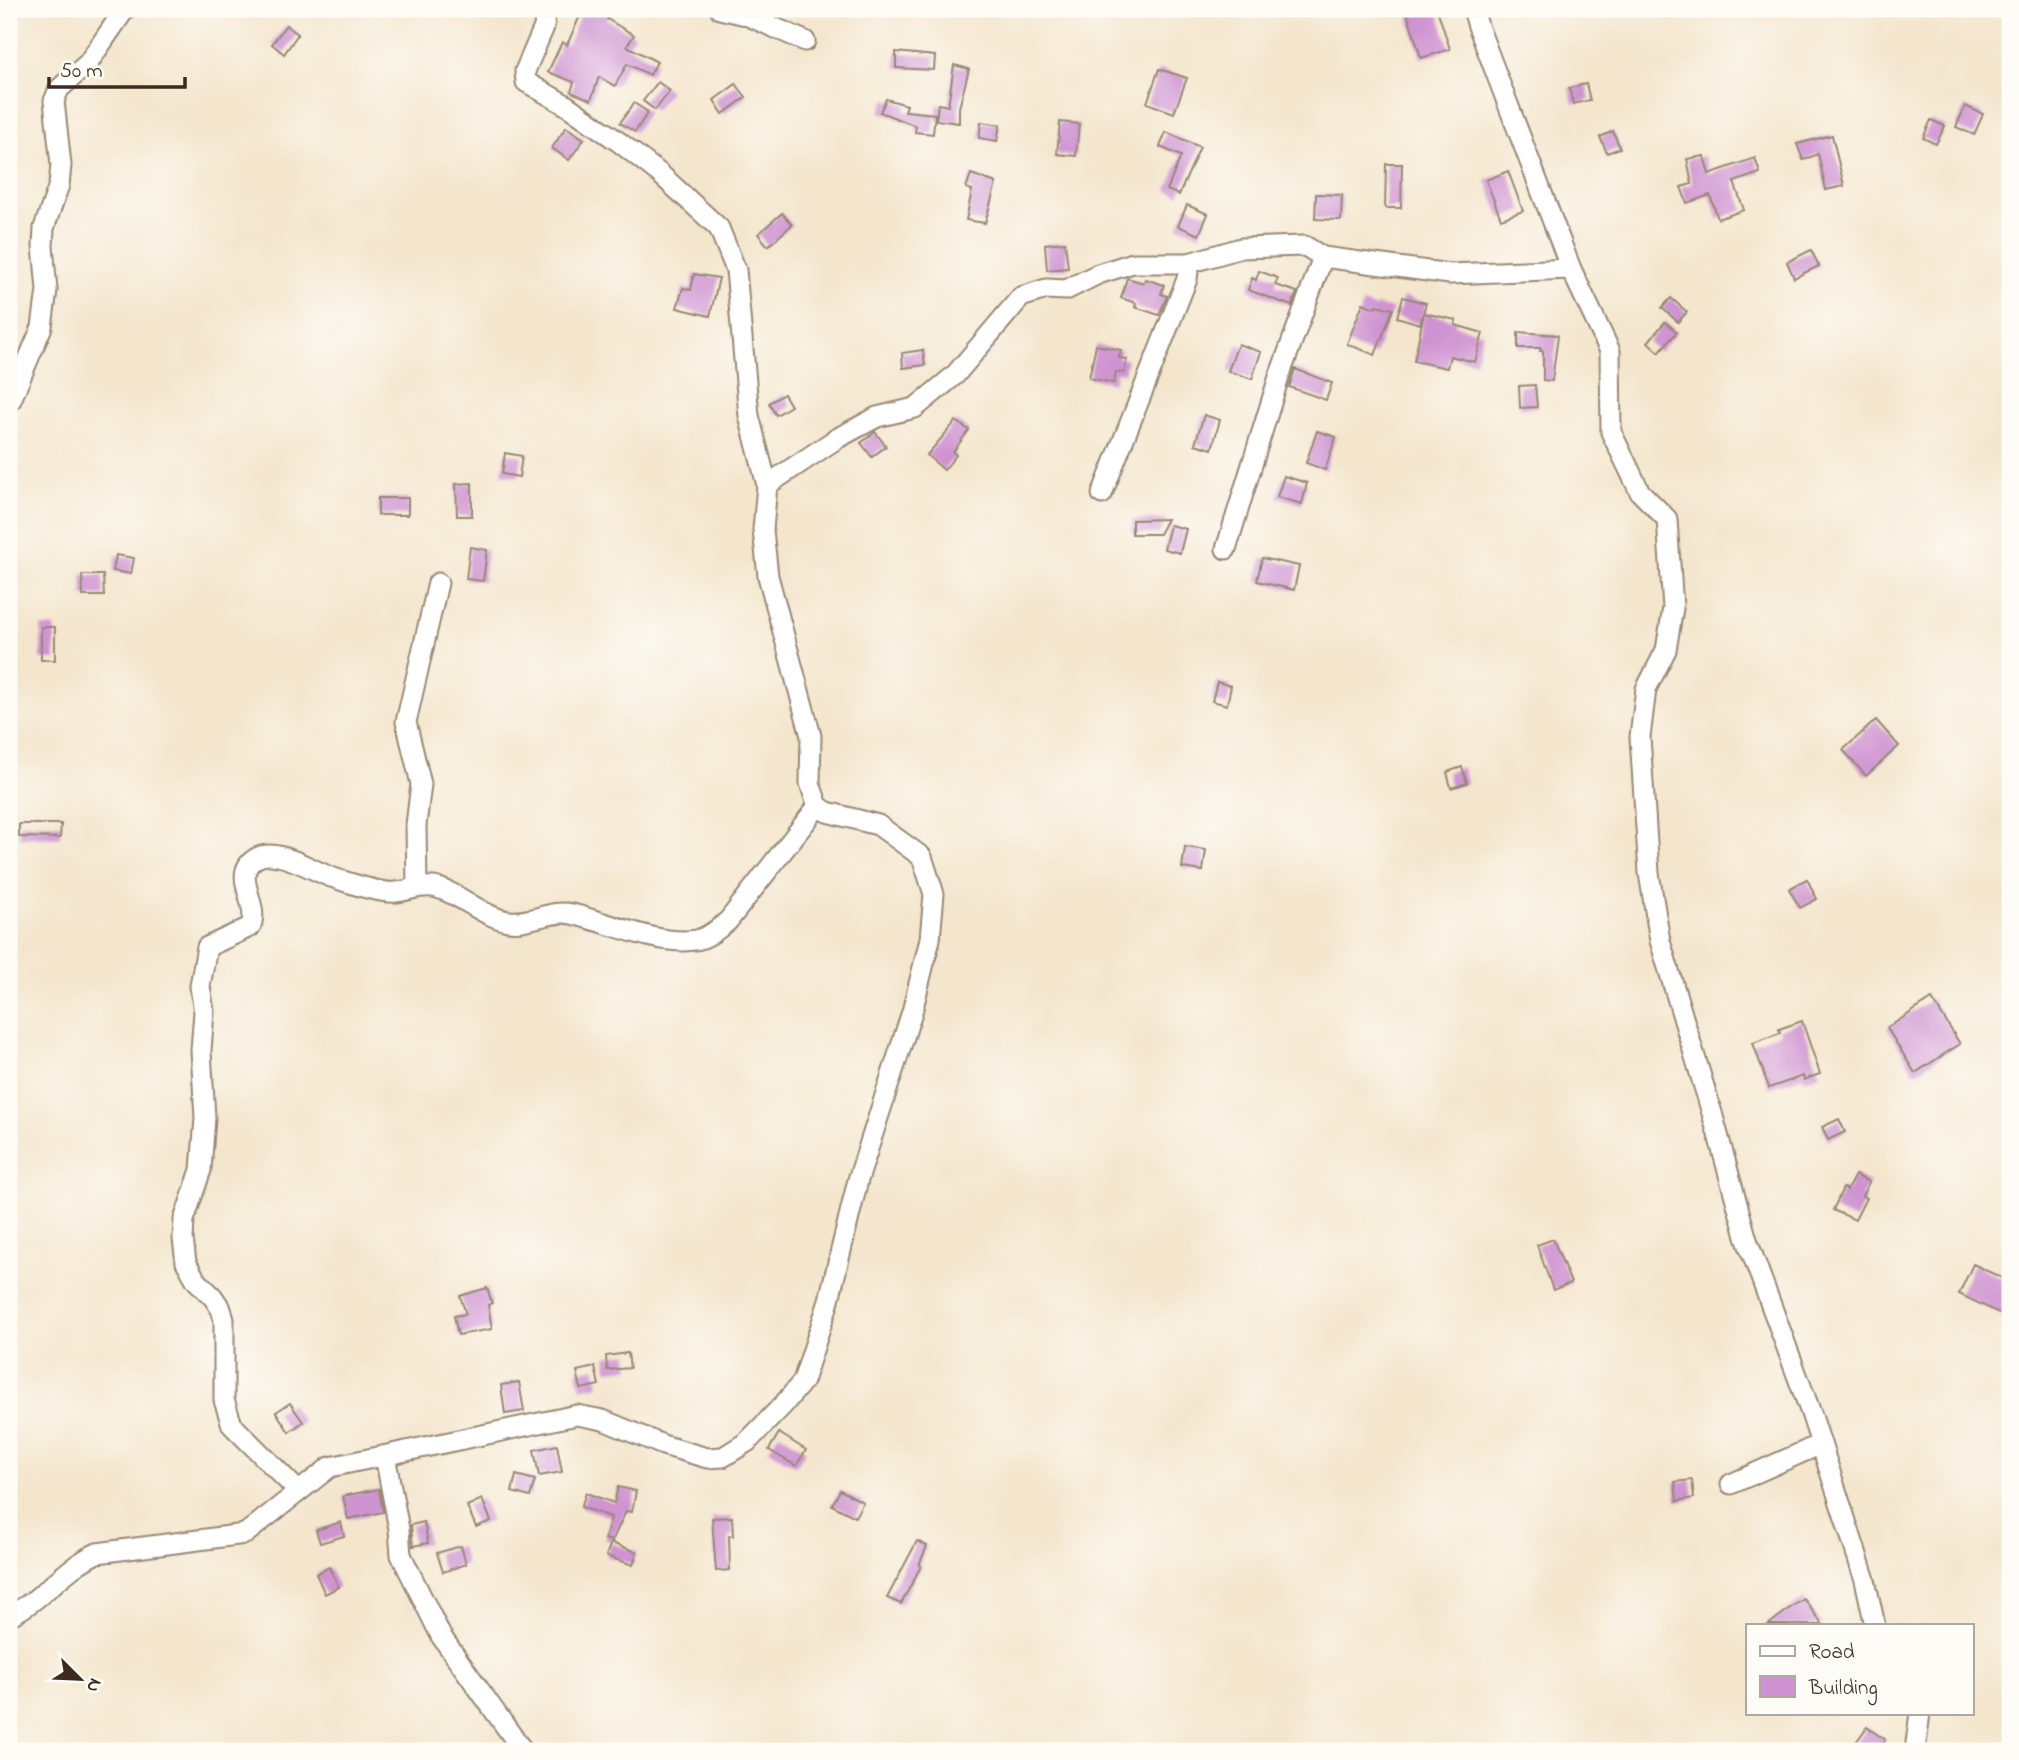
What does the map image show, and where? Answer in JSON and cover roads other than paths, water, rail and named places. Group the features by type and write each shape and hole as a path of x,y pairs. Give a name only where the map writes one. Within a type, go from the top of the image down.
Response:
{"street":[{"path":"11,400 43,327 47,290 44,228 60,185 61,165 54,102 59,89 88,63 125,9"},
{"path":"9,1616 25,1608 78,1562 97,1553 245,1534 330,1467 578,1415 603,1420 663,1445 707,1458 723,1457 747,1442 785,1404 803,1381 828,1304 858,1180 912,1012 930,939 934,894 922,857 878,825 827,812 818,806 810,783 811,736 768,576 763,530 767,485 749,416 736,270 719,228 659,173 566,105 526,82 525,71 544,27 546,9"},
{"path":"720,9 746,15 805,41"},
{"path":"1473,9 1571,269 1610,351 1611,432 1640,492 1667,519 1673,608 1666,650 1646,689 1640,737 1649,873 1660,940 1747,1240 1821,1444 1866,1580 1875,1624"},
{"path":"767,485 836,439 877,417 915,408 955,375 1021,297 1046,289 1066,290 1098,274 1133,263 1189,263 1241,248 1305,246 1324,257 1450,274 1571,269"},
{"path":"1226,549 1279,377 1324,257"},
{"path":"1102,494 1187,279 1189,263"},
{"path":"417,887 416,825 421,784 406,722 438,583"},
{"path":"298,1492 232,1425 224,1400 224,1320 221,1309 186,1262 183,1239 184,1220 201,1170 205,1118 201,1050 204,1012 200,986 207,947 250,927 253,921 254,913 244,878 249,863 257,857 269,854 292,860 332,878 395,893 417,887 435,887 498,920 522,921 568,913 662,938 696,940 711,934 728,921 818,806"},
{"path":"1731,1483 1821,1444"},
{"path":"385,1456 399,1529 401,1555 441,1636 523,1751"},
{"path":"1915,1751 1920,1714"}]}
